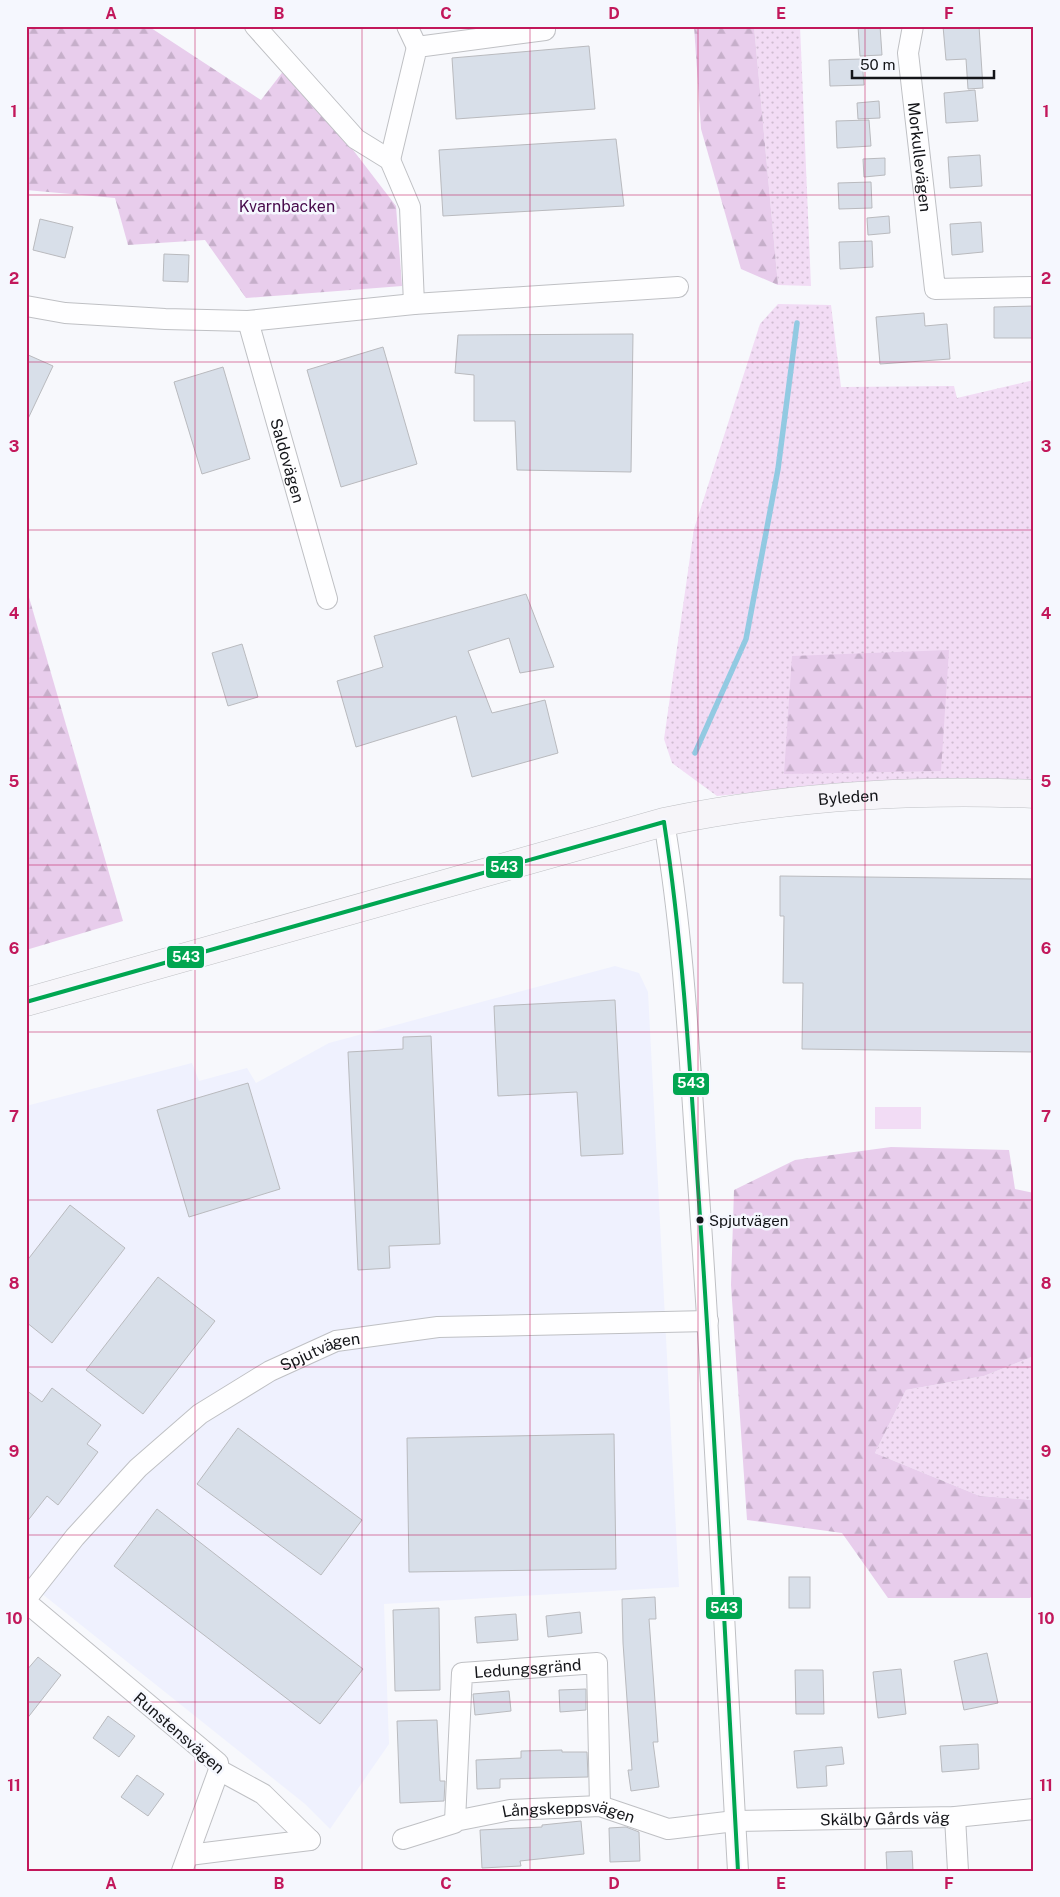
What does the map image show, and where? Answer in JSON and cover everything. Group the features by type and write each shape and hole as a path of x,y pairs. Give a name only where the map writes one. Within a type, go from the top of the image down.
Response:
{"street":[{"path":"255,26 356,139 390,160 410,207 414,304"},
{"path":"390,160 417,47 407,26"},
{"name":"Morkullevägen","path":"913,26 908,53 935,289 1034,287"},
{"path":"417,47 545,30"},
{"path":"26,306 65,313 165,320 248,321 414,304 678,288"},
{"name":"Saldovägen","path":"248,321 326,599"},
{"name":"Byleden","path":"26,1002 664,822 700,814 844,796 1034,794"},
{"path":"664,822 674,882 688,1036 708,1321 738,1871"},
{"name":"Spjutvägen","path":"29,1610 76,1537 138,1468 200,1414 270,1371 336,1341 438,1327 708,1321"},
{"name":"Runstensvägen","path":"29,1610 218,1763 219,1770 263,1794 310,1840 186,1863"},
{"name":"Ledungsgränd","path":"455,1820 462,1673 598,1663 600,1806"},
{"path":"186,1863 219,1770"},
{"name":"Långskeppsvägen","path":"403,1839 454,1823 455,1820 510,1810 600,1806 668,1829 735,1820"},
{"name":"Skälby Gårds väg","path":"735,1820 955,1817 1034,1809"},
{"path":"955,1817 958,1871"}],"shaded area":[{"path":"754,26 800,26 811,286 778,285"},
{"path":"778,304 831,305 841,387 954,386 957,398 1034,380 1034,784 865,782 717,796 672,763 664,739 694,529 760,324"},
{"path":"615,966 639,973 648,992 679,1587 384,1604 389,1744 330,1829 305,1804 26,1581 26,1106 192,1063 199,1081 247,1068 256,1083 329,1043"},
{"path":"875,1107 921,1107 921,1129 875,1129"},
{"path":"1034,1356 1034,1500 980,1496 875,1453 906,1390 984,1376"}],"green space":[{"name":"Kvarnbacken","path":"26,26 148,26 261,100 288,65 396,206 402,286 246,298 205,240 128,245 115,198 26,190"},
{"path":"694,26 754,26 778,285 741,269 701,129"},
{"path":"26,587 123,921 26,950"},
{"path":"949,650 941,771 784,774 792,656"},
{"path":"891,1147 1009,1150 1015,1189 1034,1193 1034,1356 984,1376 906,1390 875,1453 980,1496 1034,1500 1034,1594 1030,1598 888,1598 842,1533 747,1520 731,1285 734,1190 795,1160"}],"building":[{"path":"858,26 880,26 882,55 860,56"},
{"path":"943,26 979,26 983,88 968,89 966,59 946,60"},
{"path":"589,46 595,109 456,119 452,58"},
{"path":"862,59 864,85 830,86 829,60"},
{"path":"975,90 978,121 946,123 944,93"},
{"path":"879,101 880,118 858,119 857,103"},
{"path":"869,120 871,146 837,148 836,121"},
{"path":"616,139 624,206 443,216 439,150"},
{"path":"980,155 982,186 950,188 948,157"},
{"path":"885,158 885,175 864,177 863,159"},
{"path":"871,182 872,208 839,209 838,183"},
{"path":"889,216 890,233 868,235 867,218"},
{"path":"40,219 73,227 65,258 33,250"},
{"path":"981,222 983,252 952,255 950,224"},
{"path":"872,241 873,267 840,269 839,242"},
{"path":"164,254 189,255 188,282 163,281"},
{"path":"1034,306 1034,338 994,338 994,307"},
{"path":"924,313 925,326 947,324 950,359 880,364 876,317"},
{"path":"633,334 631,472 517,470 515,421 474,421 474,375 455,373 458,335"},
{"path":"383,347 417,464 341,487 307,370"},
{"path":"26,354 53,366 26,423"},
{"path":"223,367 250,459 202,474 174,382"},
{"path":"526,594 554,667 520,673 509,638 468,651 492,713 545,700 558,753 472,777 456,716 356,747 337,681 383,667 374,636"},
{"path":"242,644 258,697 228,706 212,653"},
{"path":"780,876 1034,879 1034,1052 802,1049 803,983 783,983 784,916 780,916"},
{"path":"615,1000 623,1154 581,1156 577,1092 498,1096 494,1006"},
{"path":"431,1036 440,1244 389,1246 390,1268 358,1270 348,1052 403,1049 403,1037"},
{"path":"248,1083 280,1189 189,1217 157,1110"},
{"path":"70,1205 125,1248 52,1343 26,1322 26,1262"},
{"path":"158,1277 215,1321 143,1414 86,1370"},
{"path":"52,1388 101,1425 87,1444 98,1452 58,1505 47,1496 26,1523 26,1390 42,1402"},
{"path":"238,1428 362,1520 321,1575 197,1484"},
{"path":"614,1434 616,1569 409,1572 407,1438"},
{"path":"157,1509 363,1669 320,1724 114,1566"},
{"path":"789,1577 810,1577 810,1608 789,1608"},
{"path":"655,1597 656,1619 649,1619 658,1742 653,1742 659,1787 631,1791 628,1770 632,1770 623,1643 622,1599"},
{"path":"439,1608 440,1690 395,1691 393,1610"},
{"path":"580,1612 582,1633 548,1637 546,1616"},
{"path":"516,1614 518,1640 477,1643 475,1617"},
{"path":"987,1653 998,1703 964,1710 954,1661"},
{"path":"38,1657 61,1675 26,1720 26,1671"},
{"path":"901,1669 906,1714 878,1718 873,1672"},
{"path":"795,1670 823,1670 824,1714 796,1714"},
{"path":"586,1689 586,1710 560,1712 559,1690"},
{"path":"509,1691 511,1711 475,1715 473,1694"},
{"path":"108,1716 135,1736 119,1757 93,1738"},
{"path":"437,1720 440,1781 445,1781 444,1801 400,1803 397,1721"},
{"path":"978,1744 979,1769 942,1772 940,1746"},
{"path":"842,1747 844,1764 826,1766 827,1786 797,1788 794,1751"},
{"path":"562,1750 562,1752 587,1752 588,1777 500,1779 500,1788 477,1789 476,1760 521,1758 521,1751"},
{"path":"137,1775 164,1794 148,1816 121,1797"},
{"path":"581,1821 584,1854 520,1861 521,1866 482,1868 480,1830 542,1827 542,1825"},
{"path":"626,1827 639,1832 640,1861 610,1862 609,1828"},
{"path":"912,1851 913,1871 887,1871 886,1852"}],"waterway":[{"path":"695,753 746,639 778,469 797,323"}],"transit line":[{"name":"543","path":"664,822 677,920 690,1069 711,1380 738,1871"},
{"name":"543","path":"26,1002 664,822"}],"place":[{"name":"Spjutvägen","path":"700,1220"}]}
